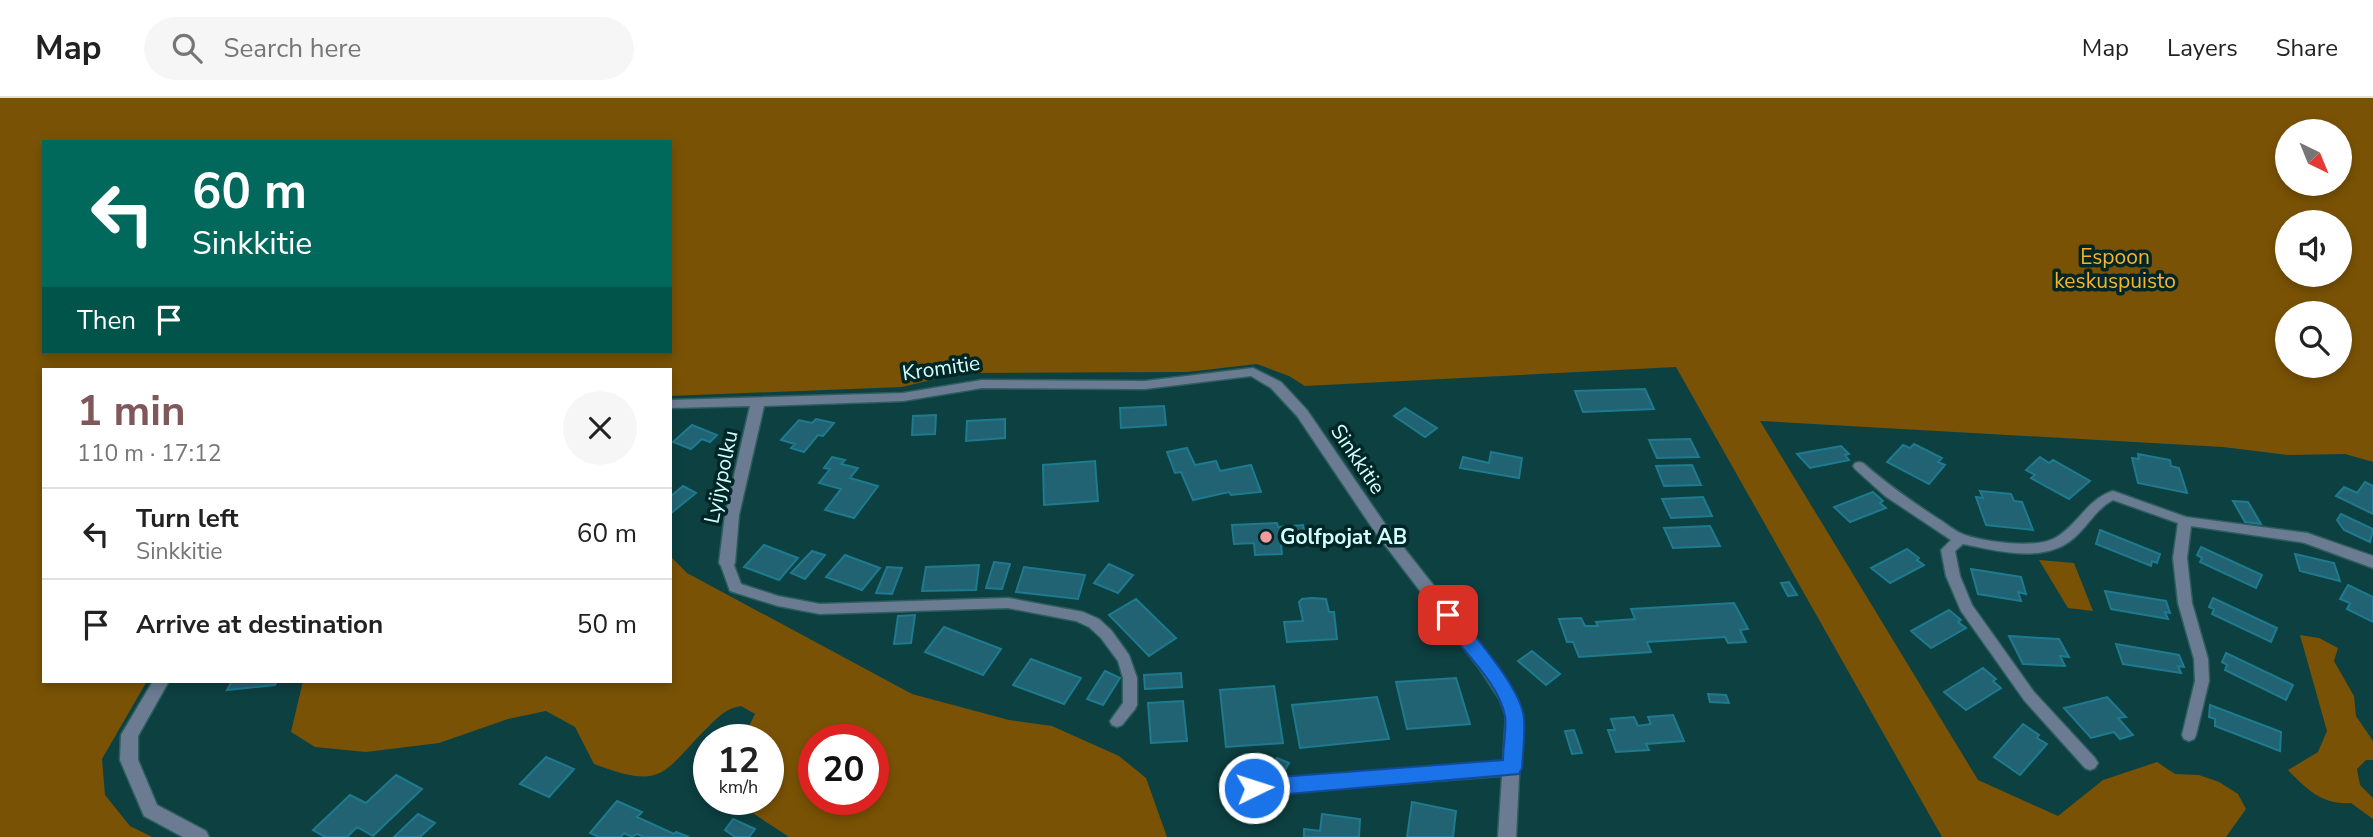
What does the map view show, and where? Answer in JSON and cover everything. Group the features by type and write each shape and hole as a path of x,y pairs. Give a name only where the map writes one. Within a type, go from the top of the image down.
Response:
{"street":[{"name":"Sinkkitie","path":"1218,377 1253,372 1266,377 1302,413 1380,528 1485,663 1507,698 1514,716 1507,837"},
{"name":"Kromitie","path":"672,404 903,397 982,384 1145,385 1218,377"},
{"name":"Lyijypolku","path":"727,563 732,515 758,401"},
{"path":"2307,538 2373,562"},
{"path":"160,683 129,735 129,760 149,810 200,837"}],"lane":[{"path":"1859,466 1889,493 1960,539 2013,547 2040,547 2066,538 2104,498 2113,495 2185,521 2307,538"},
{"path":"2185,521 2180,558 2185,603 2201,659 2202,681 2189,734"},
{"path":"1960,539 1948,550 1953,576 1966,607 2029,696 2090,763"},
{"path":"727,563 736,587 778,601 820,609 1008,603 1078,616 1094,623 1125,659 1130,678 1130,705 1117,721"},
{"path":"1240,789 1512,768"}],"green space":[{"name":"Espoon keskuspuisto","path":"0,98 2373,98 2373,462 2345,454 2289,455 2223,447 1760,421 1978,780 2058,816 2103,780 2157,762 2175,774 2199,775 2219,782 2238,794 2246,809 2226,837 1942,837 1676,367 1305,386 1289,376 1257,364 1187,372 960,373 902,387 672,396 672,368 42,368 42,683 146,683 102,759 105,795 130,826 152,837 0,837"},
{"path":"672,558 687,573 912,694 1009,720 1052,726 1119,756 1146,778 1167,837 789,837 756,815 784,815 784,724 750,724 755,714 741,706 731,709 711,724 693,724 693,742 671,765 650,776 636,776 594,764 575,727 546,711 508,719 439,743 366,752 315,747 291,732 303,683 672,683"},
{"path":"2039,560 2074,563 2093,611 2068,608"},
{"path":"2300,635 2319,638 2338,648 2334,661 2354,696 2356,716 2373,741 2373,760 2366,760 2357,769 2360,785 2373,798 2373,819 2351,803 2332,802 2316,795 2288,770 2318,752 2327,731"}],"building":[{"path":"1645,389 1654,409 1583,412 1575,391"},
{"path":"1164,406 1166,425 1121,428 1120,408"},
{"path":"1405,408 1437,428 1425,437 1394,416"},
{"path":"936,415 935,434 912,435 913,416"},
{"path":"816,419 834,423 823,436 818,435 804,452 791,448 795,444 781,440 799,420 812,423"},
{"path":"1005,419 1005,438 966,441 967,421"},
{"path":"692,425 717,435 710,442 702,439 691,449 673,442"},
{"path":"1690,439 1699,457 1657,458 1649,440"},
{"path":"1914,444 1942,458 1938,462 1945,465 1929,484 1887,462 1903,445 1910,448"},
{"path":"1841,446 1849,454 1845,455 1849,460 1810,468 1797,454"},
{"path":"1187,448 1195,465 1216,461 1220,471 1251,465 1261,492 1231,495 1229,492 1193,500 1181,472 1175,473 1167,452"},
{"path":"1491,452 1522,458 1519,478 1460,468 1463,457 1489,463"},
{"path":"2138,454 2170,460 2171,466 2179,468 2187,493 2138,483 2132,458 2139,459"},
{"path":"832,457 845,460 841,464 858,468 850,478 878,486 854,518 825,510 841,489 819,483 830,469 824,468"},
{"path":"2040,457 2049,463 2053,460 2090,481 2069,499 2031,478 2035,475 2026,470"},
{"path":"1095,461 1098,501 1044,505 1043,465"},
{"path":"1692,465 1701,485 1664,486 1656,466"},
{"path":"2365,482 2373,486 2373,514 2336,496 2344,487 2357,493"},
{"path":"683,486 696,493 672,512 672,495"},
{"path":"1980,491 2011,494 2014,501 2022,502 2033,530 1986,525 1976,497 1983,498"},
{"path":"1873,492 1886,508 1850,522 1834,507"},
{"path":"1703,497 1712,516 1671,518 1662,499"},
{"path":"2233,501 2248,502 2261,524 2245,522"},
{"path":"2341,514 2373,529 2370,542 2344,530 2337,520"},
{"path":"1277,523 1278,527 1303,525 1306,544 1281,545 1282,554 1255,555 1254,543 1234,544 1232,525"},
{"path":"1710,526 1720,546 1673,548 1664,528"},
{"path":"2100,530 2160,554 2157,563 2152,561 2151,566 2096,544"},
{"path":"764,545 798,558 779,580 744,567"},
{"path":"2201,547 2262,575 2256,588 2200,562 2202,558 2197,555"},
{"path":"1907,549 1924,565 1890,583 1871,568"},
{"path":"812,551 825,555 805,579 791,573"},
{"path":"2295,554 2334,563 2340,581 2300,571"},
{"path":"845,555 880,568 862,590 826,577"},
{"path":"994,562 1010,564 1002,589 986,588"},
{"path":"1109,564 1133,575 1118,593 1094,583"},
{"path":"979,565 976,590 922,591 926,567"},
{"path":"887,567 902,568 892,594 876,593"},
{"path":"1024,567 1085,575 1078,599 1016,592"},
{"path":"1971,569 2021,577 2026,594 2018,592 2021,601 1978,594"},
{"path":"1789,582 1797,595 1788,596 1781,583"},
{"path":"2348,585 2373,597 2373,622 2347,609 2350,603 2340,599"},
{"path":"2105,591 2166,601 2170,613 2165,612 2168,619 2111,609"},
{"path":"1312,598 1326,599 1329,612 1334,612 1337,639 1287,642 1284,622 1303,621 1299,602"},
{"path":"2213,598 2277,628 2271,642 2212,614 2214,609 2209,607"},
{"path":"1136,599 1176,638 1149,656 1109,615"},
{"path":"1734,603 1748,629 1740,630 1746,642 1728,643 1725,637 1647,642 1651,652 1579,657 1573,642 1567,642 1559,619 1581,618 1585,626 1598,626 1596,622 1635,619 1631,609"},
{"path":"1949,610 1966,628 1931,648 1911,631"},
{"path":"915,615 911,643 894,644 898,616"},
{"path":"944,627 1001,649 983,675 925,652"},
{"path":"2009,636 2059,639 2069,657 2060,656 2065,666 2023,664"},
{"path":"2116,644 2179,655 2184,667 2178,666 2181,673 2123,664"},
{"path":"1532,651 1560,674 1546,685 1518,661"},
{"path":"2226,653 2293,685 2286,700 2225,670 2227,665 2222,662"},
{"path":"1031,659 1081,678 1064,704 1013,685"},
{"path":"1983,668 1996,679 1993,681 2001,688 1966,710 1944,692"},
{"path":"1105,671 1120,678 1103,705 1087,699"},
{"path":"1181,673 1182,687 1145,689 1144,675"},
{"path":"1456,678 1470,724 1407,729 1396,682"},
{"path":"231,683 276,683 275,685 227,690"},
{"path":"1274,686 1283,743 1226,747 1220,690"},
{"path":"1708,694 1726,695 1729,703 1710,702"},
{"path":"1377,697 1389,739 1300,748 1292,705"},
{"path":"2107,697 2126,717 2118,718 2133,735 2120,739 2114,732 2091,738 2064,708"},
{"path":"1183,701 1187,741 1151,743 1148,703"},
{"path":"2210,705 2281,732 2280,751 2215,726 2215,719 2209,717"},
{"path":"1673,715 1684,741 1646,744 1649,750 1616,752 1608,730 1615,730 1611,719 1634,717 1638,726 1651,724 1648,717"},
{"path":"2023,724 2047,744 2020,775 1994,757"},
{"path":"1574,730 1582,753 1572,754 1565,731"},
{"path":"546,757 574,769 549,797 520,784"},
{"path":"1277,758 1289,763 1281,777 1270,771"},
{"path":"396,775 422,789 373,836 357,827 347,837 325,837 313,830 350,795 366,803"},
{"path":"617,801 642,812 637,817 674,834 676,832 689,837 644,837 637,834 632,837 624,833 621,837 599,837 590,833"},
{"path":"1412,802 1456,811 1453,837 1407,837"},
{"path":"418,814 435,823 420,837 394,837"},
{"path":"1322,814 1360,819 1359,837 1304,837 1304,829 1320,831"},
{"path":"733,819 755,829 749,837 735,837 725,830"}],"place":[{"name":"Golfpojat AB","path":"1266,537"}],"route":[{"path":"1254,788 1512,768 1514,716 1507,698 1485,663 1448,615"}]}
